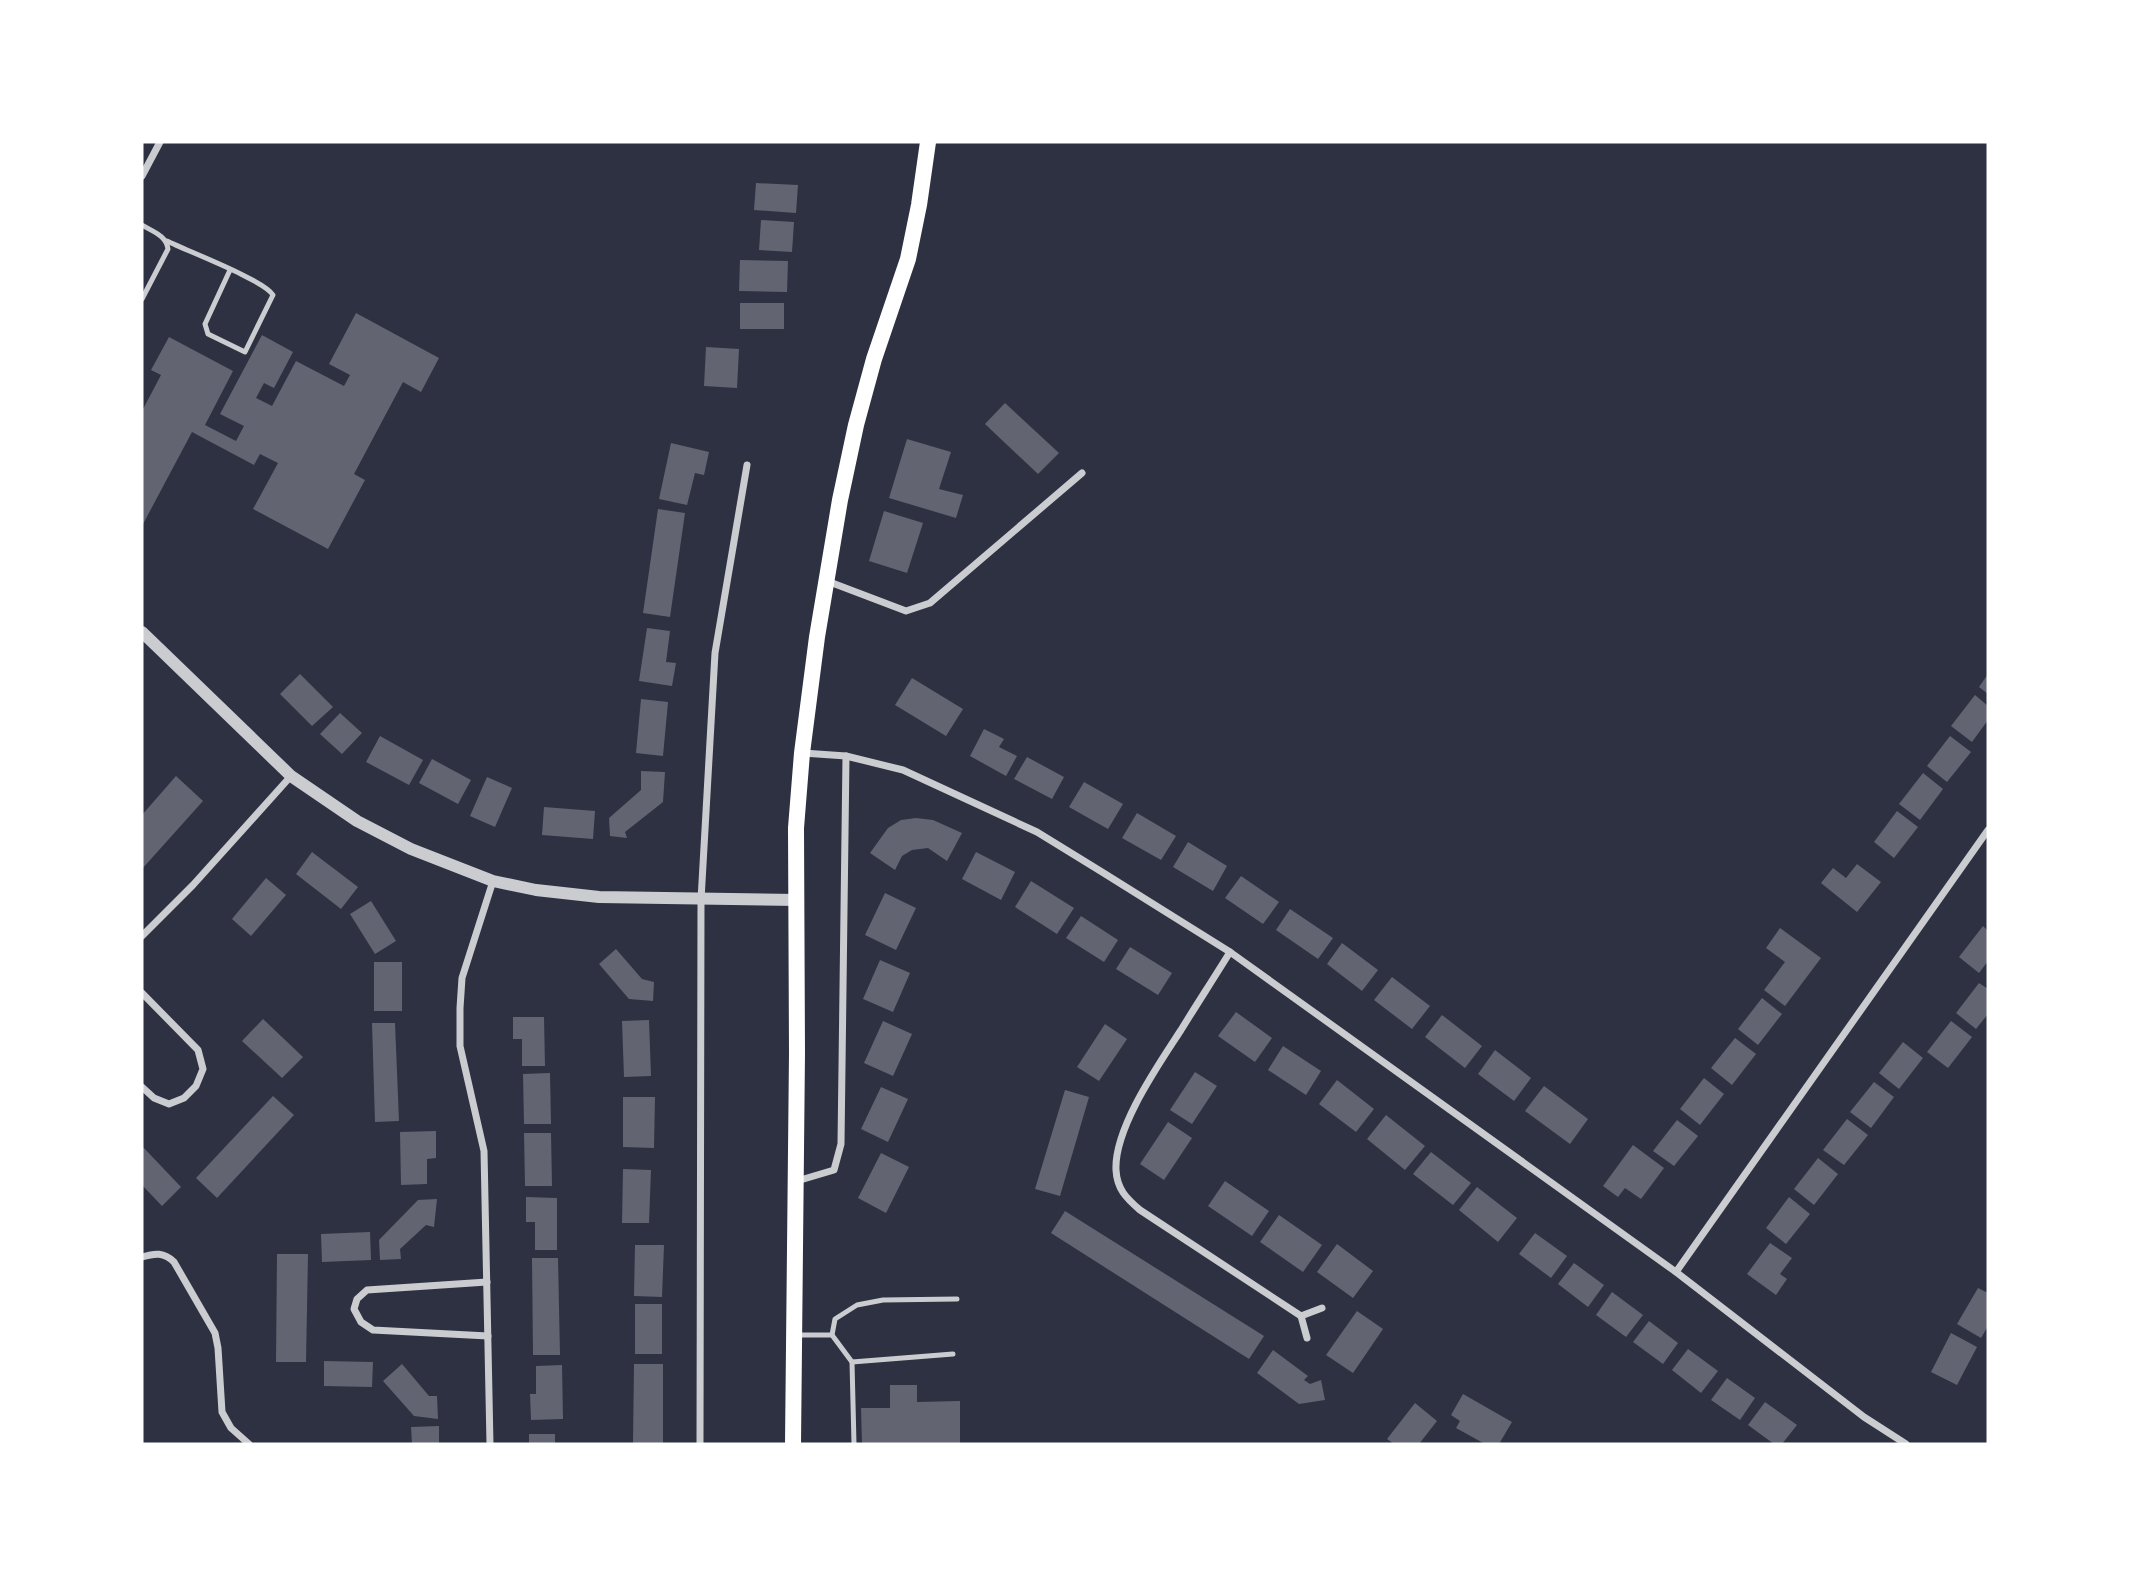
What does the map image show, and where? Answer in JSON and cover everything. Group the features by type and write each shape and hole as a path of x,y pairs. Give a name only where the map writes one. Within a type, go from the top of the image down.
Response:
{"highway":[{"path":"793,1444 796,828 803,752 826,581 856,425 874,359 908,259 928,142"}],"street":[{"path":"142,176 160,142"},
{"path":"700,1444 701,900 715,653 747,465"},
{"path":"826,581 906,611 930,603 1082,473"},
{"path":"142,632 291,776 357,821 411,849 493,881 536,890 599,897 797,900"},
{"path":"803,752 846,756 903,770 1037,832 1230,953 1676,1272 1864,1417 1906,1444"},
{"path":"795,1182 834,1170 841,1144 846,756"},
{"path":"142,936 291,776"},
{"path":"1676,1272 1988,830"},
{"path":"490,1444 484,1151 460,1045 460,1008 462,978 493,881"},
{"path":"1230,953 1146,1084 1129,1118 1116,1167 1118,1183 1124,1197 1140,1210 1301,1316 1307,1338"},
{"path":"142,993 198,1049 203,1069 196,1086 184,1098 169,1104 154,1098 142,1087"},
{"path":"142,1257 157,1253 174,1262 215,1333 222,1412 231,1428 249,1444"},
{"path":"487,1282 367,1290 357,1299 354,1309 361,1322 373,1330 488,1336"},
{"path":"1301,1316 1322,1308"}],"lane":[{"path":"142,225 167,241 230,270 262,285 269,289 273,295 245,352 208,334 205,324 230,270"},
{"path":"142,299 168,249 167,241"},
{"path":"854,1444 852,1362 832,1335 835,1319 857,1305 883,1300 957,1299"},
{"path":"794,1335 832,1335"},
{"path":"852,1362 953,1354"}],"building":[{"path":"756,183 798,185 796,213 754,210"},
{"path":"761,220 794,222 792,252 759,250"},
{"path":"740,260 788,261 787,292 739,291"},
{"path":"740,303 784,303 784,329 740,329"},
{"path":"356,313 439,358 421,392 403,382 354,474 365,480 328,549 253,509 278,463 260,454 254,465 192,432 142,526 142,411 161,375 151,370 169,337 233,371 205,425 236,441 244,426 220,414 262,335 293,352 274,388 264,383 256,398 272,406 296,361 344,386 350,375 329,364"},
{"path":"706,347 739,349 737,388 704,386"},
{"path":"1005,403 1059,453 1038,474 985,424"},
{"path":"907,439 951,452 939,489 963,495 956,518 889,498"},
{"path":"671,443 709,452 704,475 695,473 687,505 659,499"},
{"path":"658,509 685,513 670,617 643,613"},
{"path":"884,511 923,523 907,573 869,561"},
{"path":"647,628 670,631 666,662 676,663 672,686 639,681"},
{"path":"300,674 333,707 312,726 280,694"},
{"path":"1988,674 1988,694 1979,687"},
{"path":"912,678 963,709 946,736 895,705"},
{"path":"1975,695 1988,706 1988,720 1972,742 1951,726"},
{"path":"641,699 668,702 663,756 636,753"},
{"path":"340,713 362,733 342,754 320,734"},
{"path":"984,729 1004,739 999,747 1017,756 1006,776 970,756"},
{"path":"380,736 423,760 409,785 366,762"},
{"path":"1950,736 1971,752 1947,782 1927,766"},
{"path":"1027,757 1064,777 1052,799 1014,779"},
{"path":"432,759 471,780 458,804 419,783"},
{"path":"641,771 665,772 663,802 625,832 627,838 610,836 609,818 641,790"},
{"path":"1923,773 1943,789 1920,820 1899,804"},
{"path":"176,776 203,801 142,869 142,815"},
{"path":"487,777 512,788 495,827 470,816"},
{"path":"1084,782 1123,804 1108,829 1069,807"},
{"path":"544,807 595,811 593,839 542,835"},
{"path":"1897,811 1918,827 1894,858 1874,842"},
{"path":"1137,813 1176,836 1161,860 1122,838"},
{"path":"901,820 933,820 962,833 947,861 928,848 912,850 902,856 895,870 870,853 888,828"},
{"path":"1188,842 1227,866 1213,891 1173,867"},
{"path":"312,852 358,887 341,909 296,874"},
{"path":"976,852 1015,872 1001,900 962,879"},
{"path":"1857,864 1881,882 1857,912 1821,883 1833,868 1846,878"},
{"path":"1241,876 1279,902 1263,924 1225,898"},
{"path":"266,878 286,895 251,936 232,919"},
{"path":"1031,881 1074,908 1057,934 1015,907"},
{"path":"885,893 916,908 896,950 865,935"},
{"path":"371,901 396,941 375,954 350,914"},
{"path":"1290,909 1333,938 1318,959 1276,930"},
{"path":"1081,916 1118,940 1104,962 1066,938"},
{"path":"1983,926 1988,931 1988,961 1979,973 1959,957"},
{"path":"1780,928 1821,958 1785,1006 1764,990 1785,962 1766,948"},
{"path":"1342,943 1378,970 1362,991 1327,964"},
{"path":"1130,947 1172,973 1158,995 1116,969"},
{"path":"616,949 642,979 654,982 653,1001 629,999 599,964"},
{"path":"880,960 910,973 893,1012 863,999"},
{"path":"374,962 402,962 402,1011 374,1011"},
{"path":"1392,977 1430,1006 1412,1029 1374,1000"},
{"path":"1979,983 1988,989 1988,1014 1976,1029 1956,1013"},
{"path":"1762,998 1782,1014 1758,1045 1738,1029"},
{"path":"1236,1012 1272,1038 1255,1062 1218,1036"},
{"path":"1442,1015 1482,1046 1465,1068 1425,1037"},
{"path":"513,1017 544,1017 545,1066 522,1066 522,1039 513,1039"},
{"path":"263,1019 303,1057 282,1078 242,1041"},
{"path":"649,1020 651,1076 624,1077 622,1021"},
{"path":"883,1021 912,1034 893,1076 864,1063"},
{"path":"1951,1021 1972,1037 1948,1068 1927,1052"},
{"path":"372,1023 395,1023 399,1121 375,1122"},
{"path":"1105,1024 1127,1039 1099,1081 1077,1067"},
{"path":"1735,1038 1756,1054 1732,1085 1711,1068"},
{"path":"1903,1042 1923,1058 1899,1089 1879,1073"},
{"path":"1283,1046 1321,1071 1306,1095 1268,1070"},
{"path":"1495,1050 1531,1078 1514,1101 1478,1074"},
{"path":"1195,1072 1217,1086 1192,1124 1170,1110"},
{"path":"550,1073 551,1124 524,1124 523,1074"},
{"path":"1704,1078 1724,1094 1700,1125 1680,1109"},
{"path":"1337,1080 1374,1109 1356,1132 1319,1104"},
{"path":"1874,1082 1894,1097 1871,1128 1850,1112"},
{"path":"1544,1086 1588,1119 1570,1144 1525,1111"},
{"path":"881,1087 908,1099 888,1142 861,1129"},
{"path":"1065,1090 1089,1097 1060,1196 1035,1189"},
{"path":"273,1096 294,1115 217,1198 196,1178"},
{"path":"623,1097 655,1097 654,1148 623,1147"},
{"path":"1386,1115 1425,1146 1405,1170 1367,1139"},
{"path":"1847,1119 1868,1135 1844,1165 1823,1150"},
{"path":"1677,1120 1698,1136 1674,1166 1653,1151"},
{"path":"1168,1122 1192,1138 1164,1180 1140,1164"},
{"path":"436,1131 436,1158 427,1159 427,1184 401,1185 400,1132"},
{"path":"524,1133 551,1133 552,1186 525,1186"},
{"path":"1633,1145 1664,1168 1641,1199 1625,1188 1618,1197 1603,1186"},
{"path":"142,1146 181,1187 162,1206 142,1185"},
{"path":"1431,1152 1471,1183 1453,1205 1413,1174"},
{"path":"881,1153 909,1167 886,1213 858,1198"},
{"path":"1818,1158 1838,1174 1814,1205 1794,1189"},
{"path":"623,1169 651,1170 649,1223 622,1223"},
{"path":"1225,1181 1269,1211 1252,1236 1208,1206"},
{"path":"1477,1187 1517,1218 1498,1242 1459,1210"},
{"path":"526,1197 557,1198 557,1250 535,1250 535,1222 526,1222"},
{"path":"1789,1197 1810,1214 1786,1244 1766,1228"},
{"path":"437,1199 434,1227 426,1225 400,1249 401,1259 380,1260 379,1240 418,1200"},
{"path":"1065,1211 1264,1336 1249,1359 1051,1233"},
{"path":"1279,1215 1322,1245 1303,1272 1260,1242"},
{"path":"370,1232 371,1260 322,1262 321,1234"},
{"path":"1535,1233 1567,1256 1551,1278 1519,1254"},
{"path":"1770,1243 1792,1258 1780,1274 1787,1279 1776,1295 1747,1274"},
{"path":"1337,1244 1373,1271 1353,1298 1317,1272"},
{"path":"635,1245 664,1245 662,1297 634,1296"},
{"path":"277,1254 308,1254 306,1362 276,1362"},
{"path":"532,1258 558,1258 560,1355 533,1355"},
{"path":"1574,1263 1604,1285 1588,1307 1558,1284"},
{"path":"1978,1288 1988,1293 1988,1326 1981,1338 1957,1324"},
{"path":"1612,1292 1643,1315 1626,1337 1596,1315"},
{"path":"635,1304 662,1304 662,1354 635,1354"},
{"path":"1357,1311 1383,1329 1353,1373 1326,1355"},
{"path":"1649,1321 1678,1343 1663,1364 1633,1342"},
{"path":"1951,1333 1977,1347 1957,1385 1931,1372"},
{"path":"1688,1349 1718,1371 1701,1393 1672,1370"},
{"path":"1273,1350 1308,1376 1304,1380 1310,1384 1321,1380 1325,1400 1299,1404 1257,1373"},
{"path":"324,1361 373,1362 372,1387 324,1386"},
{"path":"402,1364 429,1396 437,1396 438,1419 414,1416 383,1381"},
{"path":"634,1364 663,1364 663,1444 633,1444"},
{"path":"562,1365 563,1419 531,1420 530,1394 536,1394 536,1366"},
{"path":"1727,1378 1755,1398 1740,1420 1711,1400"},
{"path":"890,1385 917,1385 917,1402 960,1401 960,1444 862,1444 861,1408 890,1408"},
{"path":"1463,1394 1512,1422 1499,1444 1485,1444 1456,1428 1460,1421 1451,1415"},
{"path":"1765,1402 1797,1425 1782,1444 1774,1444 1748,1425"},
{"path":"1415,1403 1437,1421 1419,1444 1394,1444 1387,1439"},
{"path":"439,1426 439,1444 412,1444 411,1427"},
{"path":"529,1434 555,1434 555,1444 529,1444"}]}
